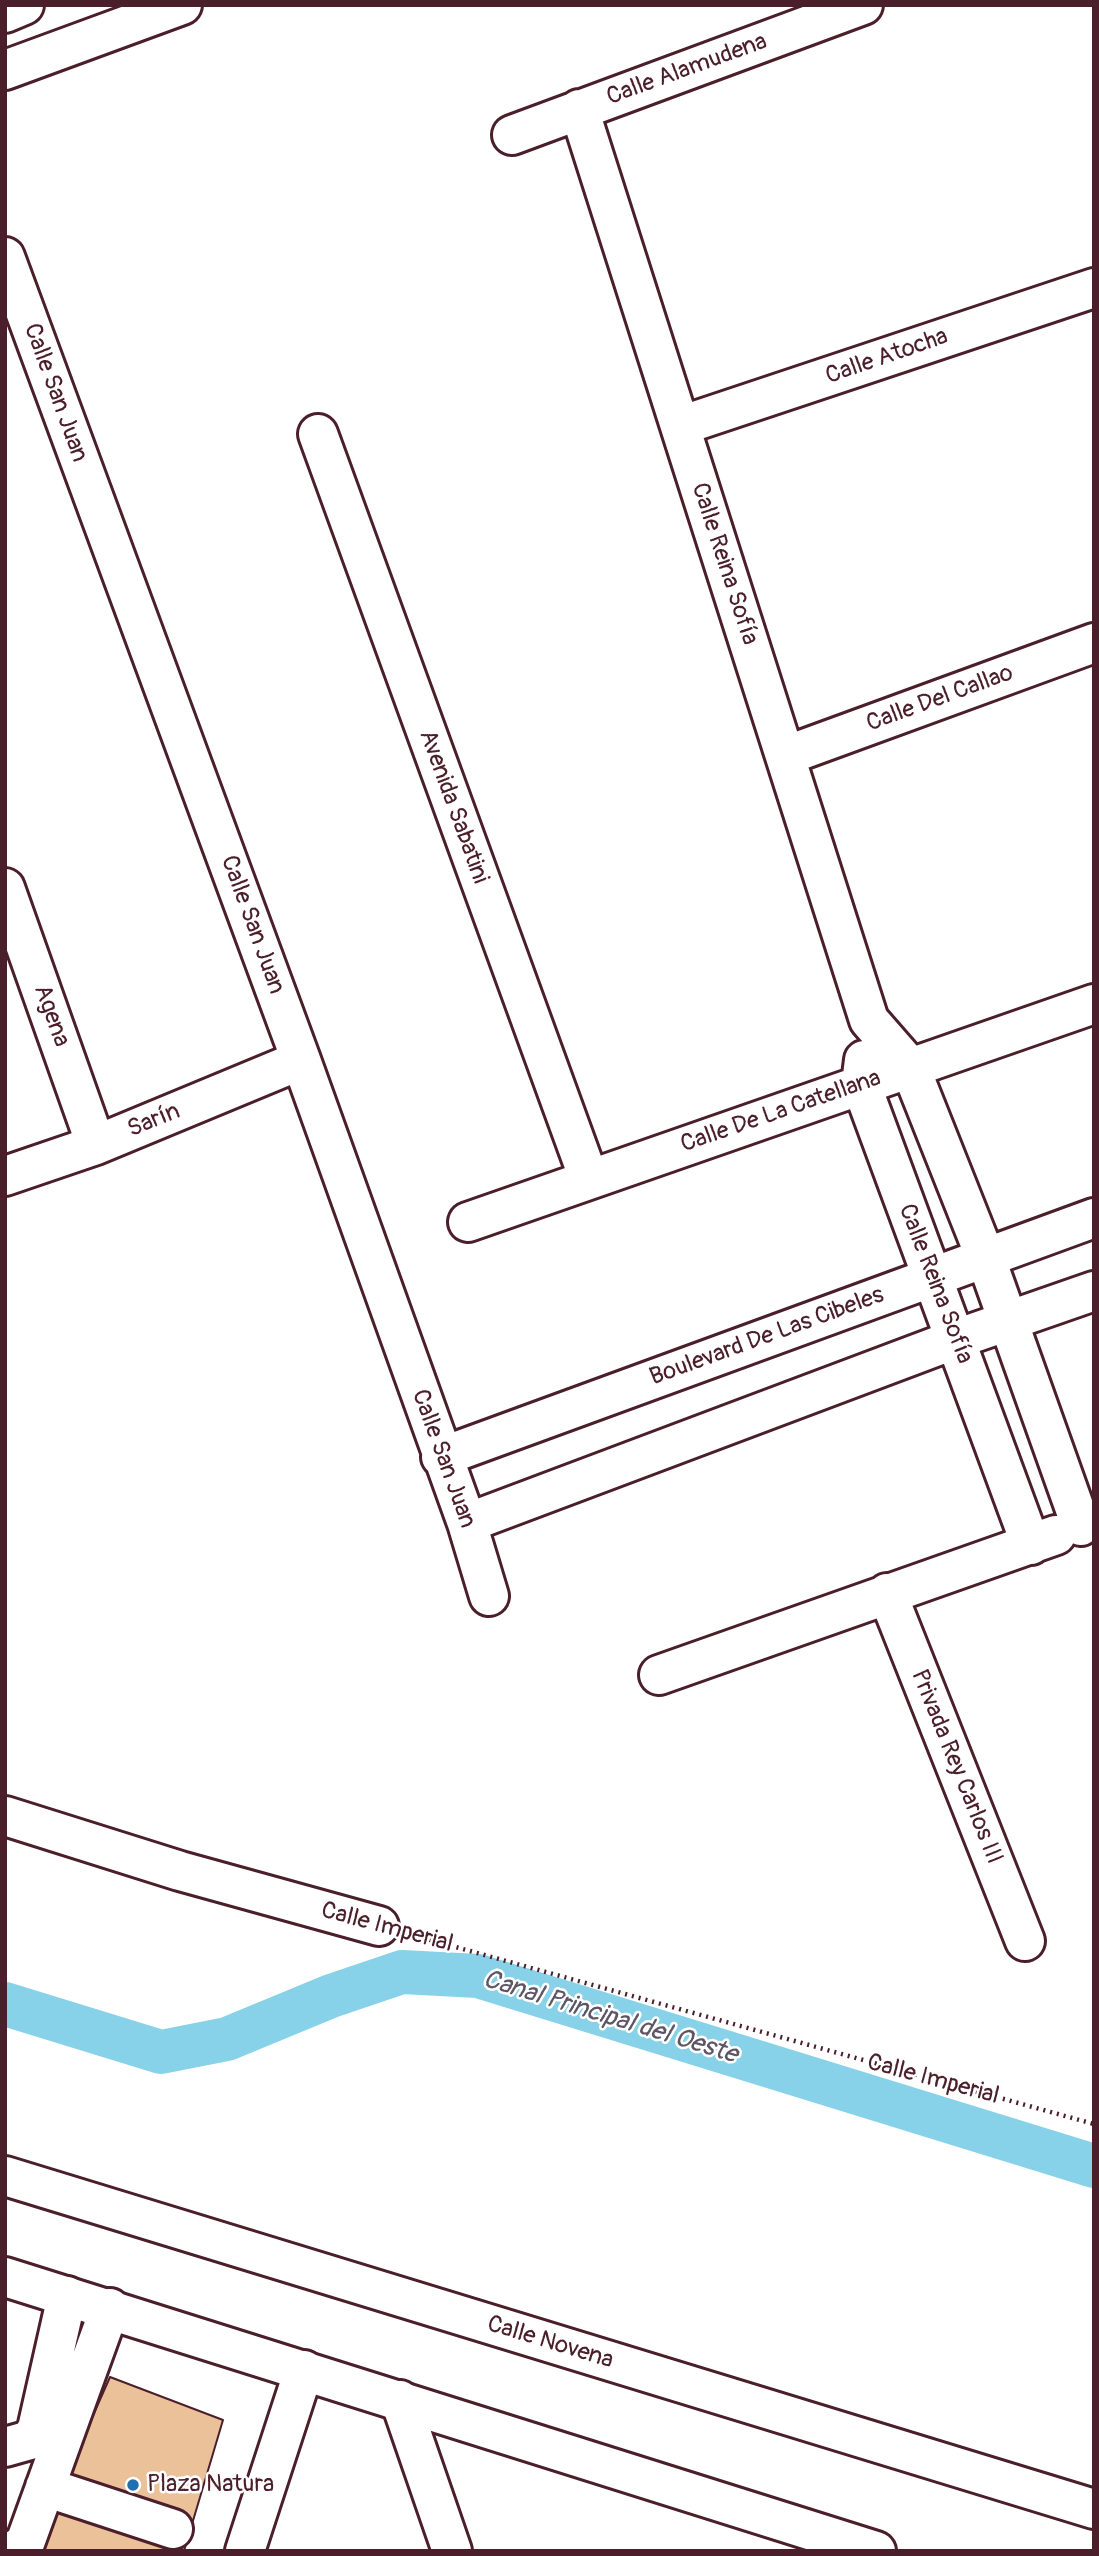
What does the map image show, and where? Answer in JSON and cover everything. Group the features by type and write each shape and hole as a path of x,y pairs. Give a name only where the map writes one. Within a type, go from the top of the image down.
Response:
{"street":[{"path":"5,12 24,5"},
{"path":"5,70 182,5"},
{"name":"Calle Alamudena","path":"512,135 863,5"},
{"name":"Calle Reina Sofía","path":"579,109 869,1020 910,1067 985,1256 1044,1423 1087,1524"},
{"name":"Calle San Juan","path":"5,257 301,1060 441,1457 467,1523 489,1596"},
{"name":"Calle Atocha","path":"680,426 1094,288"},
{"name":"Avenida Sabatini","path":"318,434 589,1179"},
{"name":"Calle Del Callao","path":"785,755 1094,643"},
{"name":"Agena","path":"5,888 96,1144"},
{"name":"Calle De La Catellana","path":"468,1222 1094,1004"},
{"name":"Calle Reina Sofía","path":"869,1020 862,1084 1031,1545"},
{"name":"Sarín","path":"5,1176 96,1144 301,1060"},
{"path":"896,1180 946,1162"},
{"name":"Boulevard De Las Cibeles","path":"441,1457 1094,1218"},
{"path":"467,1523 956,1339 1094,1291"},
{"path":"995,1443 1044,1423"},
{"path":"659,1675 1087,1524"},
{"name":"Privada Rey Carlos III","path":"887,1593 1025,1941"},
{"name":"Calle Imperial","path":"5,1816 180,1871 379,1926"},
{"name":"Calle Novena","path":"5,2176 1094,2509"},
{"path":"5,2277 876,2551"},
{"path":"5,2447 30,2440 37,2429 67,2296"},
{"path":"13,2551 24,2543 110,2308"},
{"path":"245,2551 304,2370"},
{"path":"400,2400 452,2551"},
{"path":"45,2487 173,2529"}],"path":[{"name":"Calle Imperial","path":"379,1926 1094,2124"}],"building":[{"name":"Plaza Natura","path":"110,2377 223,2420 184,2551 33,2551"}],"waterway":[{"name":"Canal Principal del Oeste","path":"5,2004 161,2052 227,2039 331,1996 402,1972 478,1976 1094,2166"}],"place":[{"name":"Plaza Natura","path":"133,2485"}]}
